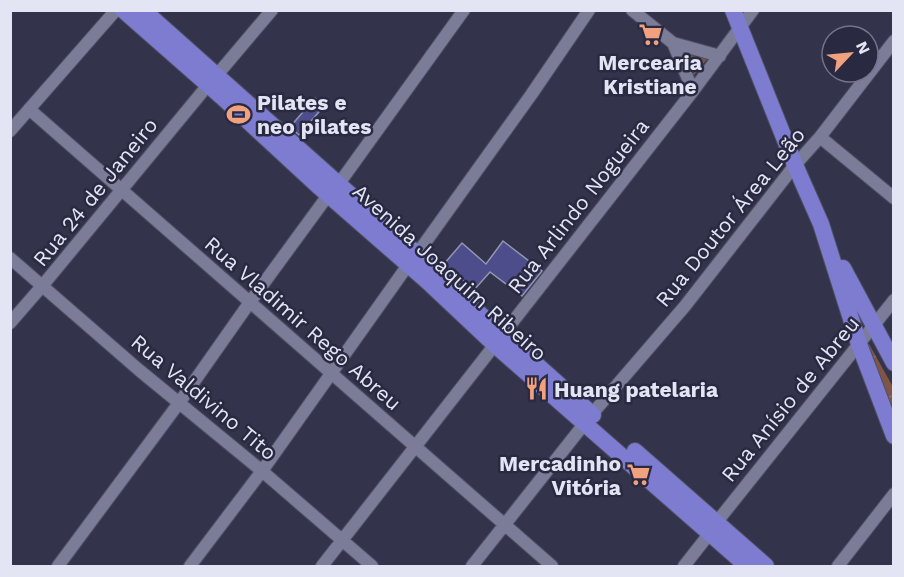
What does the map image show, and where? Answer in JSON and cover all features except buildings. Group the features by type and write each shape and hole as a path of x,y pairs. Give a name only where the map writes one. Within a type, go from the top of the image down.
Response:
{"main road":[{"name":"Avenida Joaquim Ribeiro","path":"123,10 213,80"},
{"name":"Avenida Joaquim Ribeiro","path":"143,10 213,80 499,340 713,528 766,567"},
{"path":"733,10 821,224 894,363"},
{"path":"821,224 859,344 894,436"},
{"name":"Avenida Joaquim Ribeiro","path":"713,528 747,567"}],"street":[{"path":"10,131 116,10"},
{"name":"Rua 24 de Janeiro","path":"10,323 272,10"},
{"path":"58,567 464,10"},
{"path":"190,567 262,471 589,10"},
{"path":"632,10 673,43 720,56"},
{"name":"Rua Arlindo Nogueira","path":"322,567 693,91 753,10"},
{"name":"Rua Doutor Área Leão","path":"472,567 589,419 685,306 894,41"},
{"path":"673,43 693,91"},
{"name":"Rua Vladimir Rego Abreu","path":"29,109 552,567"},
{"path":"820,137 894,198"},
{"name":"Rua Valdivino Tito","path":"10,258 372,567"},
{"name":"Rua Anísio de Abreu","path":"684,567 894,300"},
{"path":"838,567 894,494"}],"green space":[{"path":"671,50 707,59 691,79"},
{"path":"869,344 893,387 893,429 865,347"}],"place":[{"name":"Mercearia Kristiane","path":"650,34"},
{"name":"Pilates e neo pilates","path":"239,114"},
{"name":"Huang patelaria","path":"536,389"},
{"name":"Mercadinho Vitória","path":"639,475"}]}
